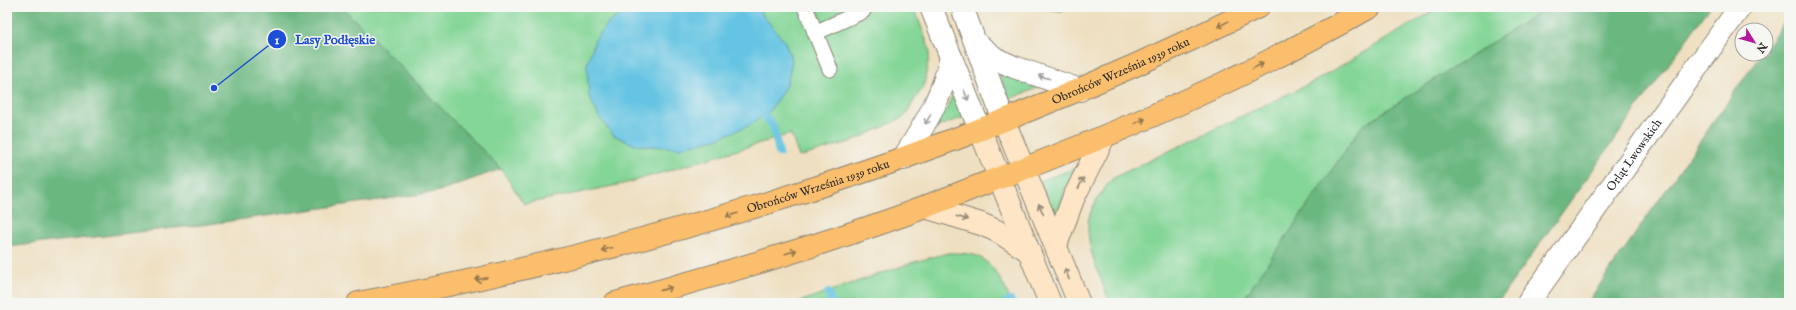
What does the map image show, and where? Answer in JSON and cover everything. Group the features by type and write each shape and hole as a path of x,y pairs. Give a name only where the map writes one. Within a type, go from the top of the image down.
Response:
{"main road":[{"name":"Obrońców Września 1939 roku","path":"358,303 511,273 674,232 814,190 1004,121 1080,90 1258,7"},
{"path":"614,303 735,270 925,207 1024,169 1104,137 1174,106 1290,50 1370,7"}],"street":[{"path":"931,7 1050,303"},
{"path":"962,7 1004,121 1079,303"},
{"name":"Orląt Lwowskich","path":"1528,303 1740,7"},
{"path":"976,44 996,59 1014,67 1080,90"},
{"path":"902,159 937,103 946,80 951,57"},
{"path":"1056,245 1074,199 1104,137"},
{"path":"925,207 981,224 997,231 1029,252"}],"lane":[{"path":"805,7 830,69"},
{"path":"815,33 863,11"}],"green space":[{"path":"7,7 342,7 501,169 436,192 209,224 7,247"},
{"path":"342,7 914,7 930,51 924,85 904,117 853,141 799,157 791,134 627,183 524,204 501,169"},
{"path":"1035,7 1070,7 1061,11"},
{"path":"1440,7 1548,7 1362,126 1241,303 1110,303 1092,254 1088,234 1088,224 1094,206 1113,178 1317,80"},
{"path":"1548,7 1710,7 1497,303 1241,303 1362,126"},
{"path":"1789,15 1789,303 1587,303 1755,62 1774,62 1774,36"},
{"path":"999,74 1037,86 1035,89 1009,99"},
{"path":"954,92 964,117 936,127 935,125 946,110"},
{"path":"1076,168 1066,187 1055,223 1041,182 1042,180"},
{"path":"948,253 964,253 974,255 987,262 1002,281 1011,303 796,303 914,262"}],"water":[{"path":"632,7 756,7 785,42 792,61 787,84 769,112 750,125 719,138 680,148 635,145 613,135 599,117 589,96 587,64 595,40 607,24"}],"waterway":[{"path":"764,115 773,126 779,153"},
{"path":"828,293 832,303"},
{"path":"1006,303 1011,301"}],"place":[{"name":"Lasy Podłęskie","path":"214,88"}]}
